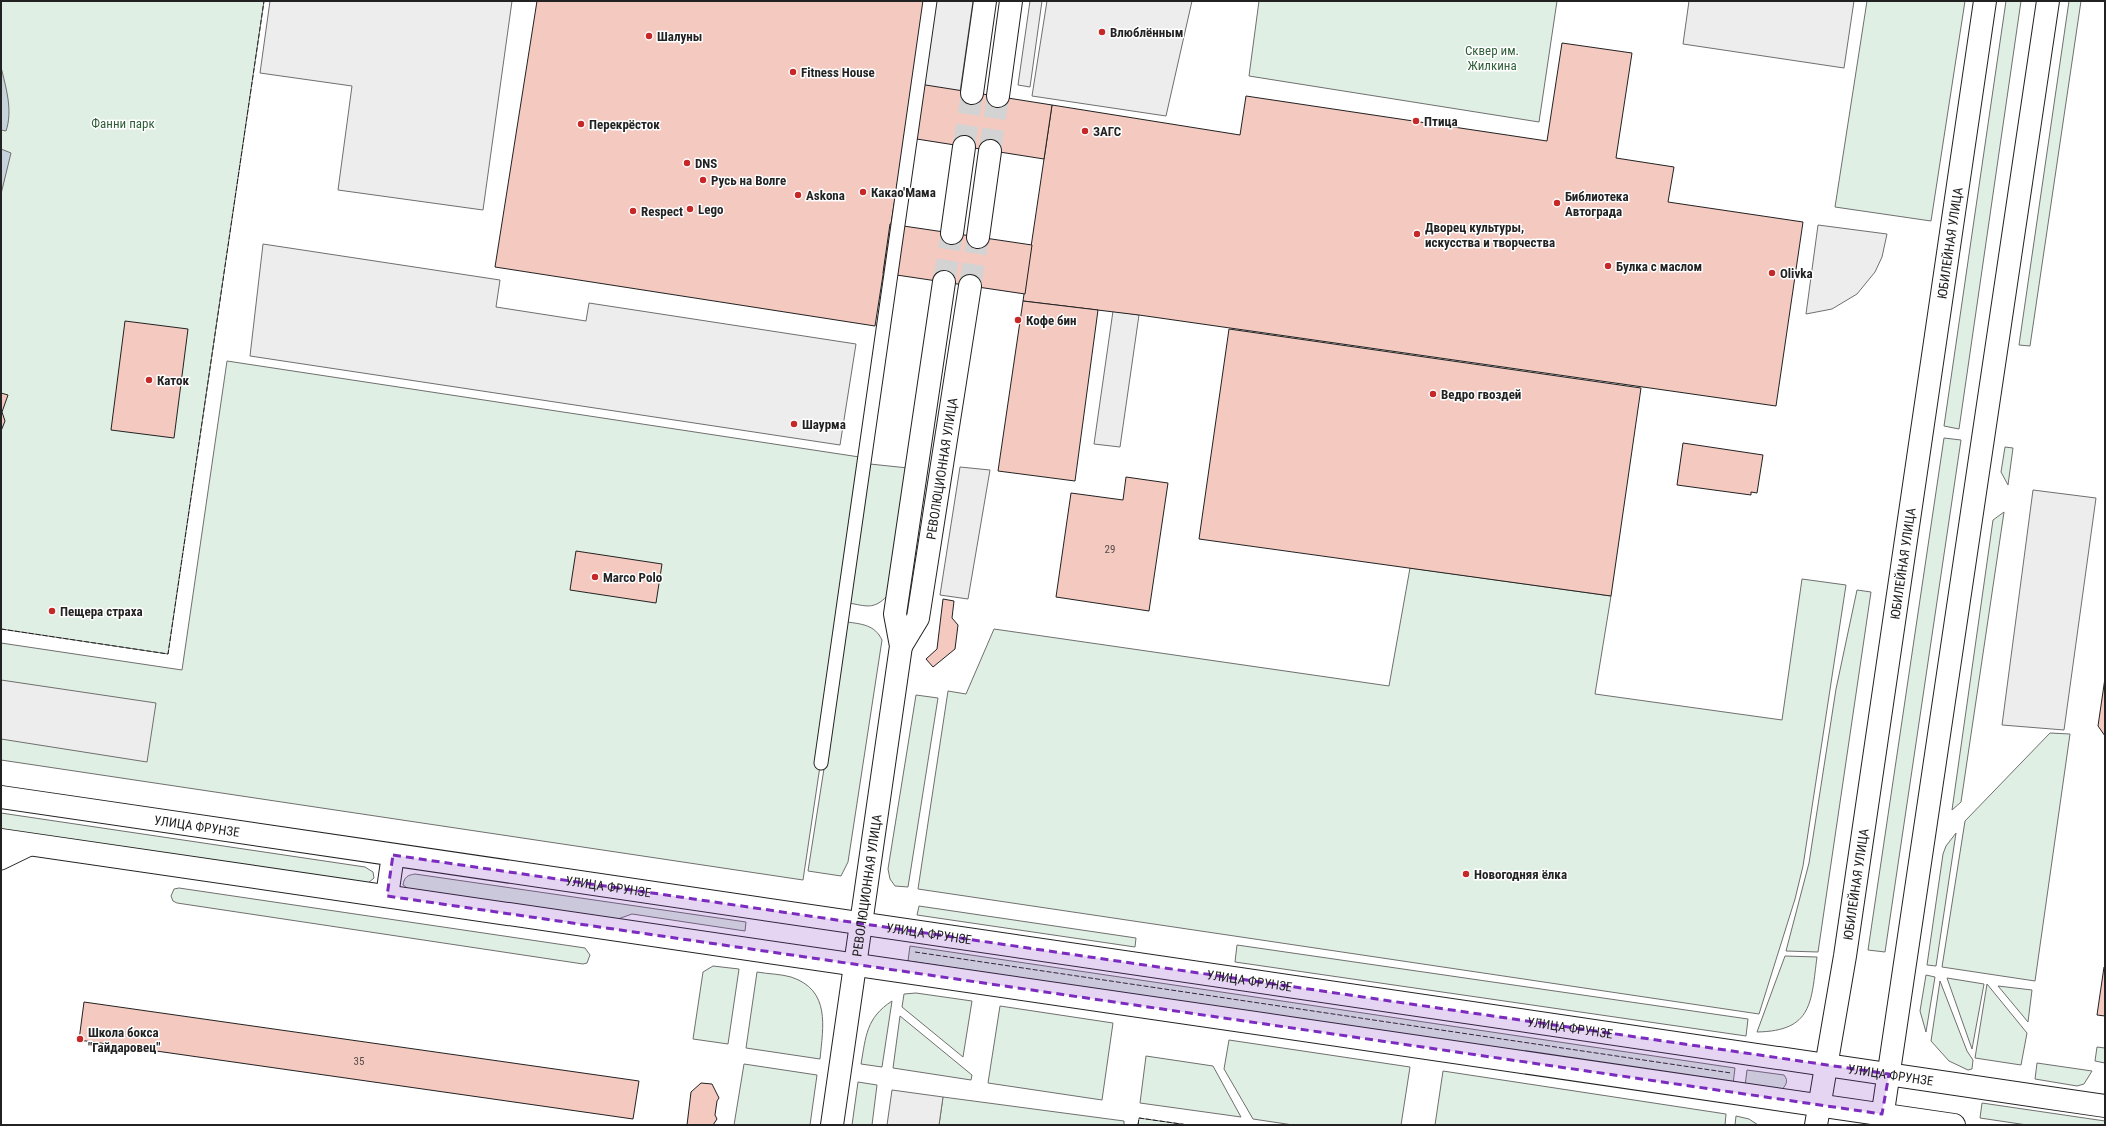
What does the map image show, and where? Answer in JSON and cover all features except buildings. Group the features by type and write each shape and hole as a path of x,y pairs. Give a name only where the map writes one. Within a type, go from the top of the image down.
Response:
{"main road":[{"path":"972,92 985,1"},
{"path":"998,96 1011,1"},
{"name":"ЮБИЛЕЙНАЯ УЛИЦА","path":"1817,1115 1845,956 1985,1"},
{"path":"1882,1119 2048,1"},
{"path":"952,233 964,146"},
{"path":"978,237 990,151"},
{"name":"РЕВОЛЮЦИОННАЯ УЛИЦА","path":"832,1125 901,646 895,614 944,282"},
{"name":"РЕВОЛЮЦИОННАЯ УЛИЦА","path":"901,646 918,618 970,286"},
{"name":"УЛИЦА ФРУНЗЕ","path":"1,797 861,922 2105,1106"},
{"path":"1,840 855,965 1817,1115 1954,1125"},
{"path":"387,896 393,855"}],"street":[{"path":"821,763 930,1"},
{"path":"1,861 34,845"}],"highlighted area":[{"path":"393,855 1889,1074 1882,1114 387,896"}],"green space":[{"name":"Фанни парк","path":"1,1 264,1 168,654 1,629"},
{"name":"Сквер им. Жилкина","path":"1259,1 1557,1 1539,122 1249,76"},
{"path":"1867,1 1965,1 1931,221 1835,207"},
{"path":"2006,1 2021,1 1959,429 1944,426"},
{"path":"2069,1 2081,1 2030,346 2019,345"},
{"path":"227,361 866,458 803,880 1,760 1,643 182,670"},
{"path":"1944,438 1961,440 1885,952 1868,950"},
{"path":"2005,447 2013,448 2008,485 2001,472"},
{"path":"870,464 908,468 887,596 874,605 865,606 849,603"},
{"path":"2004,512 1961,802 1952,810 1993,520"},
{"path":"1410,568 1611,596 1595,694 1782,720 1802,579 1846,585 1803,866 1795,899 1759,1014 918,889 948,691 966,694 994,629 1389,686"},
{"path":"1857,590 1871,592 1818,952 1786,951 1809,863 1836,689"},
{"path":"847,622 872,628 882,640 848,862 841,876 808,871"},
{"path":"916,695 938,698 908,887 895,886 890,879 888,869"},
{"path":"2050,733 2070,734 2035,981 1942,967 1965,821"},
{"path":"1,813 365,867 373,872 374,878 368,883 1,830"},
{"path":"1956,833 1936,966 1927,965 1943,854 1946,846"},
{"path":"415,874 746,922 745,931 632,914 618,919 410,890 403,885 404,880 410,875"},
{"path":"179,888 585,948 590,955 587,963 583,964 177,903 173,901 171,896 174,889"},
{"path":"919,906 1136,938 1135,947 917,915"},
{"path":"1237,945 1748,1019 1746,1036 1235,962"},
{"path":"910,946 1735,1068 1733,1084 908,961"},
{"path":"1785,956 1817,957 1813,988 1806,1011 1799,1020 1789,1026 1775,1030 1757,1032"},
{"path":"713,966 739,969 728,1044 693,1039 703,972"},
{"path":"757,972 791,977 804,983 813,991 819,1000 822,1011 823,1022 820,1059 746,1048"},
{"path":"1926,975 1935,977 1926,1032 1920,1011"},
{"path":"1947,978 1984,984 1972,1049"},
{"path":"1940,981 1967,1051 1973,1060 1972,1069 1968,1070 1949,1061 1931,1041"},
{"path":"1987,984 2027,1033 2021,1065 1975,1058"},
{"path":"1998,986 2032,990 2028,1022"},
{"path":"916,993 972,1001 963,1057 902,1007 904,994"},
{"path":"892,1001 882,1067 861,1064 866,1036 872,1021 883,1007"},
{"path":"1000,1006 1113,1023 1102,1100 988,1083"},
{"path":"900,1016 972,1075 971,1080 893,1068"},
{"path":"1229,1040 1410,1067 1401,1125 1293,1125 1253,1119 1224,1069"},
{"path":"2097,1047 2105,1048 2105,1063 2095,1061"},
{"path":"1146,1056 1213,1066 1241,1117 1140,1103"},
{"path":"2037,1063 2092,1071 2084,1084 2077,1086 2035,1079"},
{"path":"744,1064 817,1075 810,1125 734,1125"},
{"path":"1747,1070 1784,1075 1786,1083 1780,1091 1745,1086"},
{"path":"1443,1071 1726,1114 1725,1125 1435,1125"},
{"path":"858,1082 877,1085 872,1125 852,1125"},
{"path":"943,1097 1124,1121 1124,1125 939,1125"},
{"path":"1982,1103 2105,1121 2105,1125 2027,1125 1980,1118"},
{"path":"1736,1116 1749,1119 1758,1125 1735,1125"},
{"path":"1139,1118 1188,1125 1138,1125"}],"shaded area":[{"path":"270,1 512,1 483,210 338,190 352,86 260,73"},
{"path":"936,1 973,1 957,113 921,108"},
{"path":"1030,1 1042,1 1030,87 1018,85"},
{"path":"1047,1 1192,1 1166,116 1032,96"},
{"path":"1689,1 1854,1 1844,68 1683,44"},
{"path":"1,67 9,107 6,131 1,130"},
{"path":"1,149 11,153 1,194"},
{"path":"1818,225 1887,234 1882,257 1875,272 1857,294 1832,309 1806,314"},
{"path":"263,244 500,280 496,307 586,321 589,303 856,344 840,445 250,356"},
{"path":"1113,311 1139,315 1120,447 1094,444"},
{"path":"960,467 990,470 968,599 940,595"},
{"path":"2033,490 2096,498 2064,730 2002,725"},
{"path":"1,680 156,703 147,762 1,739"},
{"path":"892,1090 943,1097 939,1125 887,1125"}],"tunnel":[{"path":"964,147 972,93"},
{"path":"990,151 998,96"},
{"path":"944,282 952,233"},
{"path":"970,286 978,237"}],"fence":[{"path":"1,629 168,654 264,1"},
{"path":"915,952 1731,1073"},
{"path":"1138,1125 1139,1118 1188,1125"}],"place":[{"name":"Влюблённым","path":"1102,32"},
{"name":"Шалуны","path":"649,36"},
{"name":"Fitness House","path":"793,72"},
{"name":"Птица","path":"1416,121"},
{"name":"Перекрёсток","path":"581,124"},
{"name":"ЗАГС","path":"1085,131"},
{"name":"DNS","path":"687,163"},
{"name":"Русь на Волге","path":"703,180"},
{"name":"Какао'Мама","path":"863,192"},
{"name":"Askona","path":"798,195"},
{"name":"Библиотека Автограда","path":"1557,203"},
{"name":"Lego","path":"690,209"},
{"name":"Respect","path":"633,211"},
{"name":"Дворец культуры, искусства и творчества","path":"1417,234"},
{"name":"Булка с маслом","path":"1608,266"},
{"name":"Olivka","path":"1772,273"},
{"name":"Кофе бин","path":"1018,320"},
{"name":"Каток","path":"149,380"},
{"name":"Ведро гвоздей","path":"1433,394"},
{"name":"Шаурма","path":"794,424"},
{"name":"Marco Polo","path":"595,577"},
{"name":"Пещера страха","path":"52,611"},
{"name":"Новогодняя ёлка","path":"1466,874"},
{"name":"Школа бокса \"Гайдаровец\"","path":"80,1039"}]}
